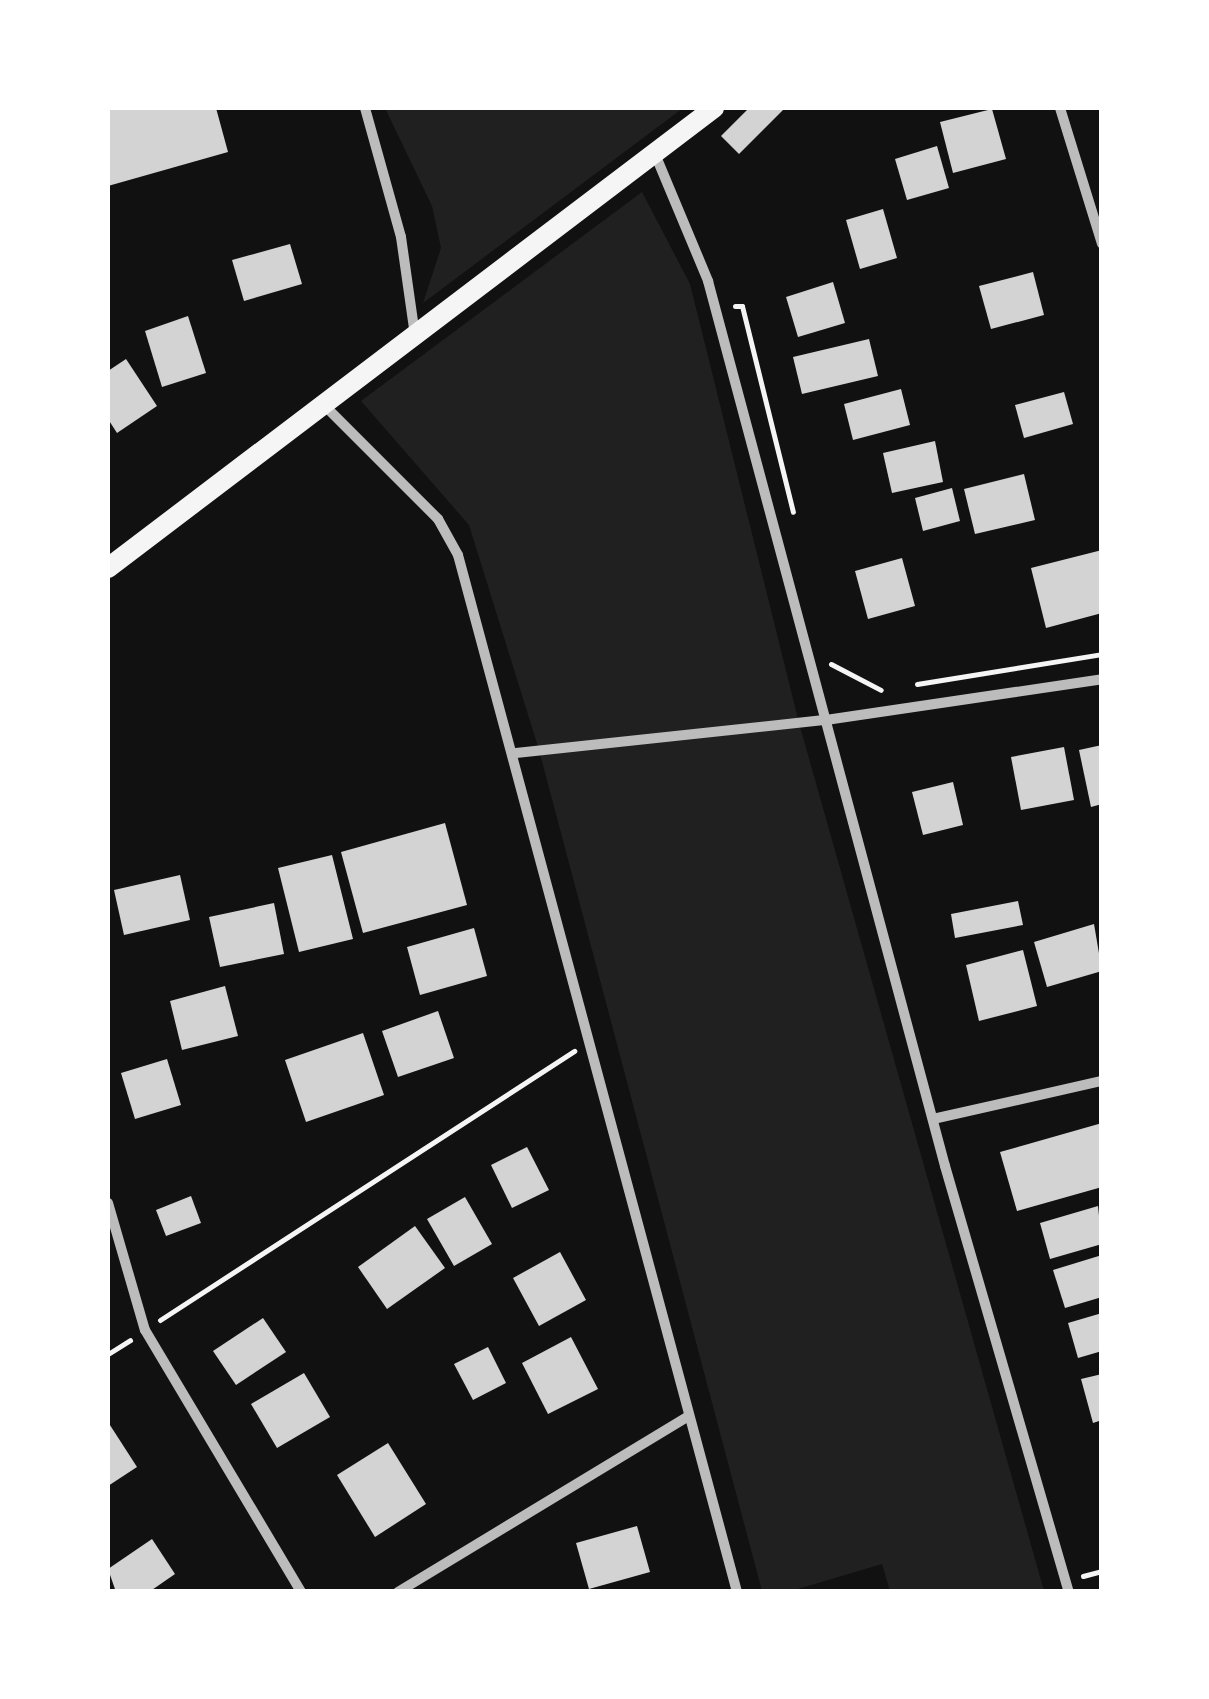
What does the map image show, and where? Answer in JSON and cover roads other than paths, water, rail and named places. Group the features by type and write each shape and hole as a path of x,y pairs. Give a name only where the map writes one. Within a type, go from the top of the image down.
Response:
{"main road":[{"path":"108,568 714,108"}],"street":[{"path":"365,108 401,237 416,336"},
{"path":"1060,108 1102,244"},
{"path":"656,154 715,307 933,1119 1069,1592"},
{"path":"325,406 451,535 516,753 588,1042 737,1592"},
{"path":"516,753 826,720 1102,678"},
{"path":"933,1119 1102,1081"},
{"path":"108,1202 145,1330 301,1592"},
{"path":"398,1592 687,1417"}]}
